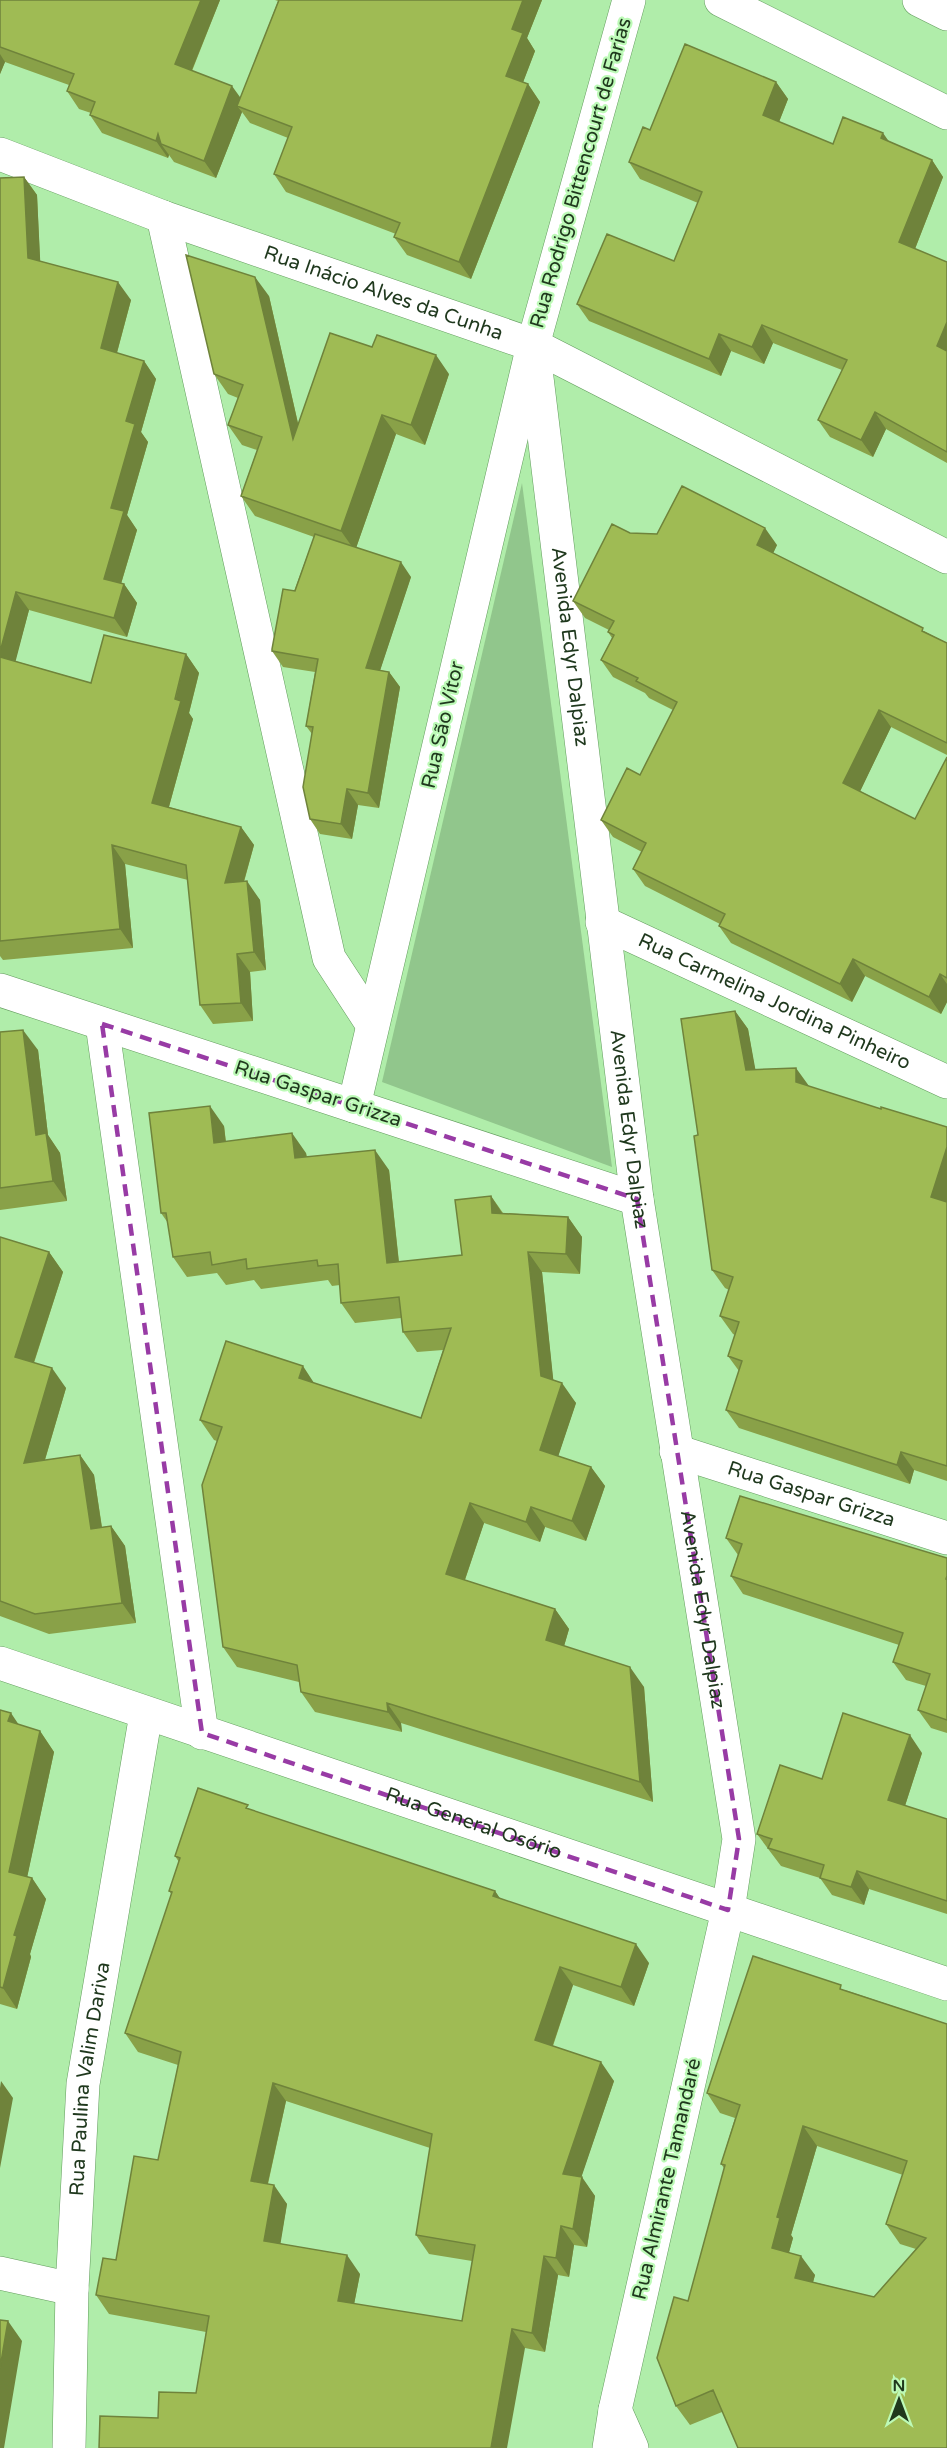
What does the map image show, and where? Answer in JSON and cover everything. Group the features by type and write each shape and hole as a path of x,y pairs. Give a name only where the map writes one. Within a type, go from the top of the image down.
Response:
{"street":[{"name":"Rua Rodrigo Bittencourt de Farias","path":"533,345 629,0"},
{"path":"721,0 947,113"},
{"path":"919,0 947,14"},
{"name":"Rua Inácio Alves da Cunha","path":"0,154 162,217 533,345 947,557"},
{"path":"162,217 329,958 372,1024"},
{"name":"Avenida Edyr Dalpiaz","path":"533,345 637,1199 739,1839 728,1910"},
{"name":"Rua São Vítor","path":"354,1106 533,345"},
{"name":"Rua Carmelina Jordina Pinheiro","path":"602,922 947,1082"},
{"name":"Rua Gaspar Grizza","path":"0,990 637,1199"},
{"path":"102,1024 202,1733"},
{"name":"Rua Gaspar Grizza","path":"676,1451 947,1538"},
{"name":"Rua General Osório","path":"0,1663 947,1984"},
{"name":"Rua Paulina Valim Dariva","path":"69,2448 72,2289 83,2084 146,1714"},
{"name":"Rua Almirante Tamandaré","path":"609,2448 615,2410 728,1910"},
{"path":"0,2273 72,2289"},
{"path":"615,2410 632,2448"}],"highlighted area":[{"path":"102,1024 637,1199 739,1839 728,1910 202,1733"}],"green space":[{"path":"522,483 612,1167 382,1082"}],"building":[{"path":"0,0 201,0 175,64 232,86 204,161 161,144 158,134 156,141 90,115 95,102 67,91 74,74 0,47"},
{"path":"279,0 523,0 512,29 523,33 506,76 528,84 459,262 394,237 400,223 274,174 292,127 237,106"},
{"path":"685,44 776,82 763,115 833,144 843,117 883,133 881,138 932,160 899,242 947,262 947,322 937,346 947,351 947,452 875,412 861,440 818,420 847,360 762,325 752,347 719,334 709,359 577,304 607,234 674,261 702,192 629,162 643,127 650,130"},
{"path":"24,177 28,258 118,282 101,348 144,361 126,421 135,424 111,508 124,511 104,579 124,584 114,618 16,592 0,652 0,178"},
{"path":"186,255 255,277 293,439 330,333 372,347 377,335 436,355 411,425 382,415 341,531 241,496 262,437 228,425 243,385 214,374"},
{"path":"682,486 765,528 757,545 923,628 922,631 947,643 947,743 879,710 843,783 915,819 947,757 947,978 940,974 929,997 853,959 840,984 719,926 725,914 633,869 646,843 601,820 627,768 640,775 677,702 636,681 638,678 601,660 614,635 608,632 614,621 573,601 612,524 630,533 657,534"},
{"path":"315,534 401,562 366,668 389,672 368,793 347,789 341,824 310,819 303,787 313,727 306,726 318,659 272,651 283,589 295,591"},
{"path":"104,635 186,654 175,699 181,701 152,803 241,827 225,883 247,881 254,952 237,954 241,1003 200,1005 186,865 112,845 120,929 0,941 0,657 91,683"},
{"path":"735,1011 746,1070 796,1068 796,1082 947,1127 947,1147 931,1197 947,1202 947,1466 901,1452 897,1465 726,1410 742,1361 728,1356 739,1322 720,1316 733,1277 712,1270 694,1136 698,1135 681,1019"},
{"path":"23,1030 36,1135 46,1133 53,1181 0,1188 0,1032"},
{"path":"210,1106 214,1143 292,1133 295,1158 375,1150 387,1263 462,1255 455,1200 491,1196 492,1213 568,1217 566,1254 528,1252 541,1376 562,1383 540,1450 591,1467 572,1521 531,1507 526,1522 470,1503 446,1574 555,1609 546,1640 630,1667 640,1782 387,1703 388,1712 301,1692 297,1665 223,1647 202,1485 222,1427 200,1420 226,1341 303,1366 299,1378 421,1418 451,1328 403,1332 399,1297 341,1303 338,1264 318,1266 317,1260 247,1269 246,1259 212,1265 210,1252 173,1257 166,1213 161,1213 149,1113"},
{"path":"0,1237 49,1252 15,1357 52,1368 24,1463 80,1455 91,1529 111,1526 122,1603 35,1614 0,1601"},
{"path":"740,1496 947,1558 947,1720 918,1710 930,1674 893,1662 903,1633 731,1576 742,1544 726,1538"},
{"path":"0,1710 11,1713 8,1721 40,1731 9,1872 32,1878 14,1935 17,1936 3,1988 0,1987"},
{"path":"843,1713 910,1735 888,1800 947,1819 947,1901 857,1871 851,1887 820,1878 824,1865 768,1848 772,1839 757,1834 780,1765 822,1779"},
{"path":"198,1788 248,1805 246,1808 495,1891 493,1896 636,1944 621,1987 560,1967 535,2040 601,2062 563,2174 582,2177 573,2229 561,2226 556,2258 544,2256 532,2333 512,2329 491,2448 99,2448 100,2416 158,2418 159,2392 196,2393 209,2316 96,2295 103,2258 116,2260 134,2156 158,2160 181,2052 125,2033 172,1892 169,1891 180,1858 175,1856","holes":["273,2083 432,2134 416,2235 475,2245 462,2321 338,2301 347,2255 264,2241 274,2185 251,2181"]},
{"path":"753,1956 841,1985 840,1989 947,2024 947,2448 738,2448 713,2390 676,2406 657,2358 674,2297 688,2301 725,2165 721,2164 740,2105 707,2093","holes":["803,2126 907,2161 886,2224 926,2238 874,2297 795,2278 801,2256 772,2248 780,2218 777,2217"]},
{"path":"0,2320 8,2321 0,2368"}]}
